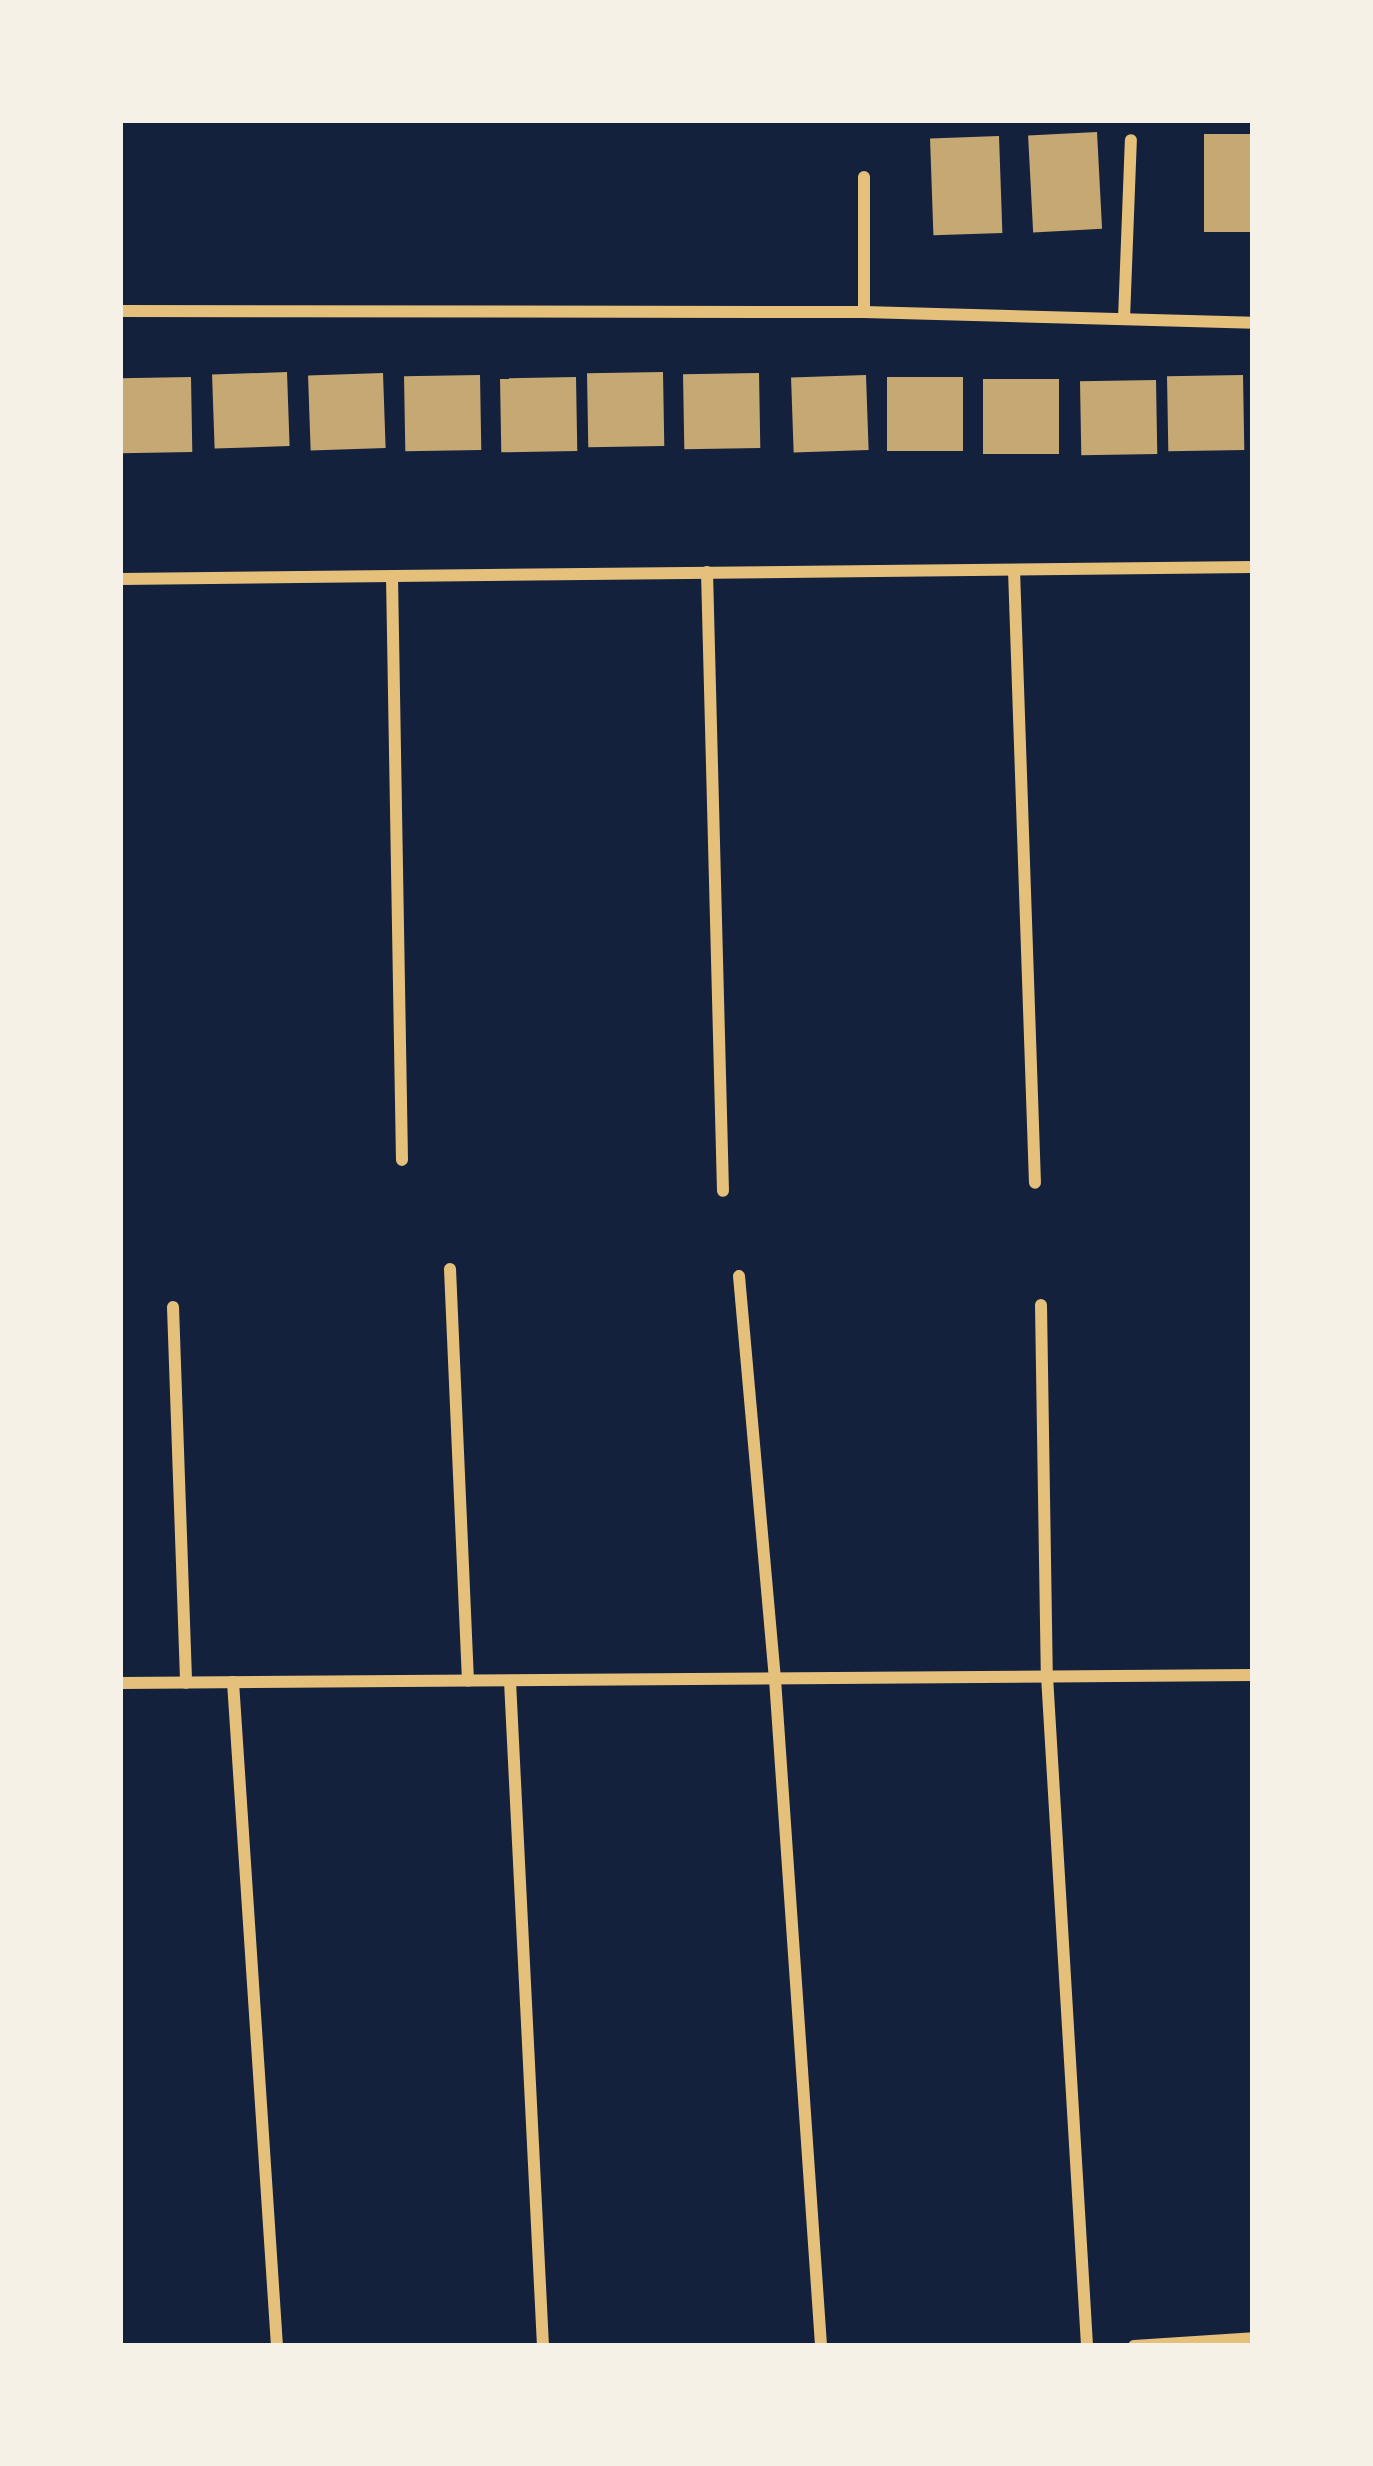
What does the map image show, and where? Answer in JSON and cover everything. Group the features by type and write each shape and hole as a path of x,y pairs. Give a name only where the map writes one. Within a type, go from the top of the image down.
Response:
{"street":[{"path":"1124,319 1131,140"},
{"path":"864,177 864,312"},
{"path":"120,311 864,312 1253,323"},
{"path":"120,579 1253,567"},
{"path":"1014,569 1035,1183"},
{"path":"707,572 723,1191"},
{"path":"392,576 402,1160"},
{"path":"450,1270 468,1681"},
{"path":"739,1276 775,1678 821,2346"},
{"path":"1041,1305 1047,1676 1087,2346"},
{"path":"173,1307 186,1683"},
{"path":"120,1683 1253,1675"},
{"path":"510,1681 543,2346"},
{"path":"232,1682 277,2346"},
{"path":"1134,2346 1253,2338"}],"building":[{"path":"1097,132 1102,229 1033,232 1028,136"},
{"path":"1204,134 1253,134 1253,232 1204,232"},
{"path":"999,136 1002,233 933,235 930,138"},
{"path":"287,372 290,446 215,449 212,375"},
{"path":"663,372 664,446 588,447 587,373"},
{"path":"383,373 386,448 311,451 308,376"},
{"path":"759,373 760,448 684,449 683,374"},
{"path":"480,375 481,450 405,451 404,376"},
{"path":"866,375 869,450 794,453 791,378"},
{"path":"1243,375 1244,450 1168,451 1167,376"},
{"path":"191,377 192,452 121,453 120,378"},
{"path":"576,377 577,451 501,452 500,378"},
{"path":"887,377 963,377 963,451 887,451"},
{"path":"983,379 1059,379 1059,454 983,454"},
{"path":"1156,380 1157,454 1081,455 1080,381"}]}
